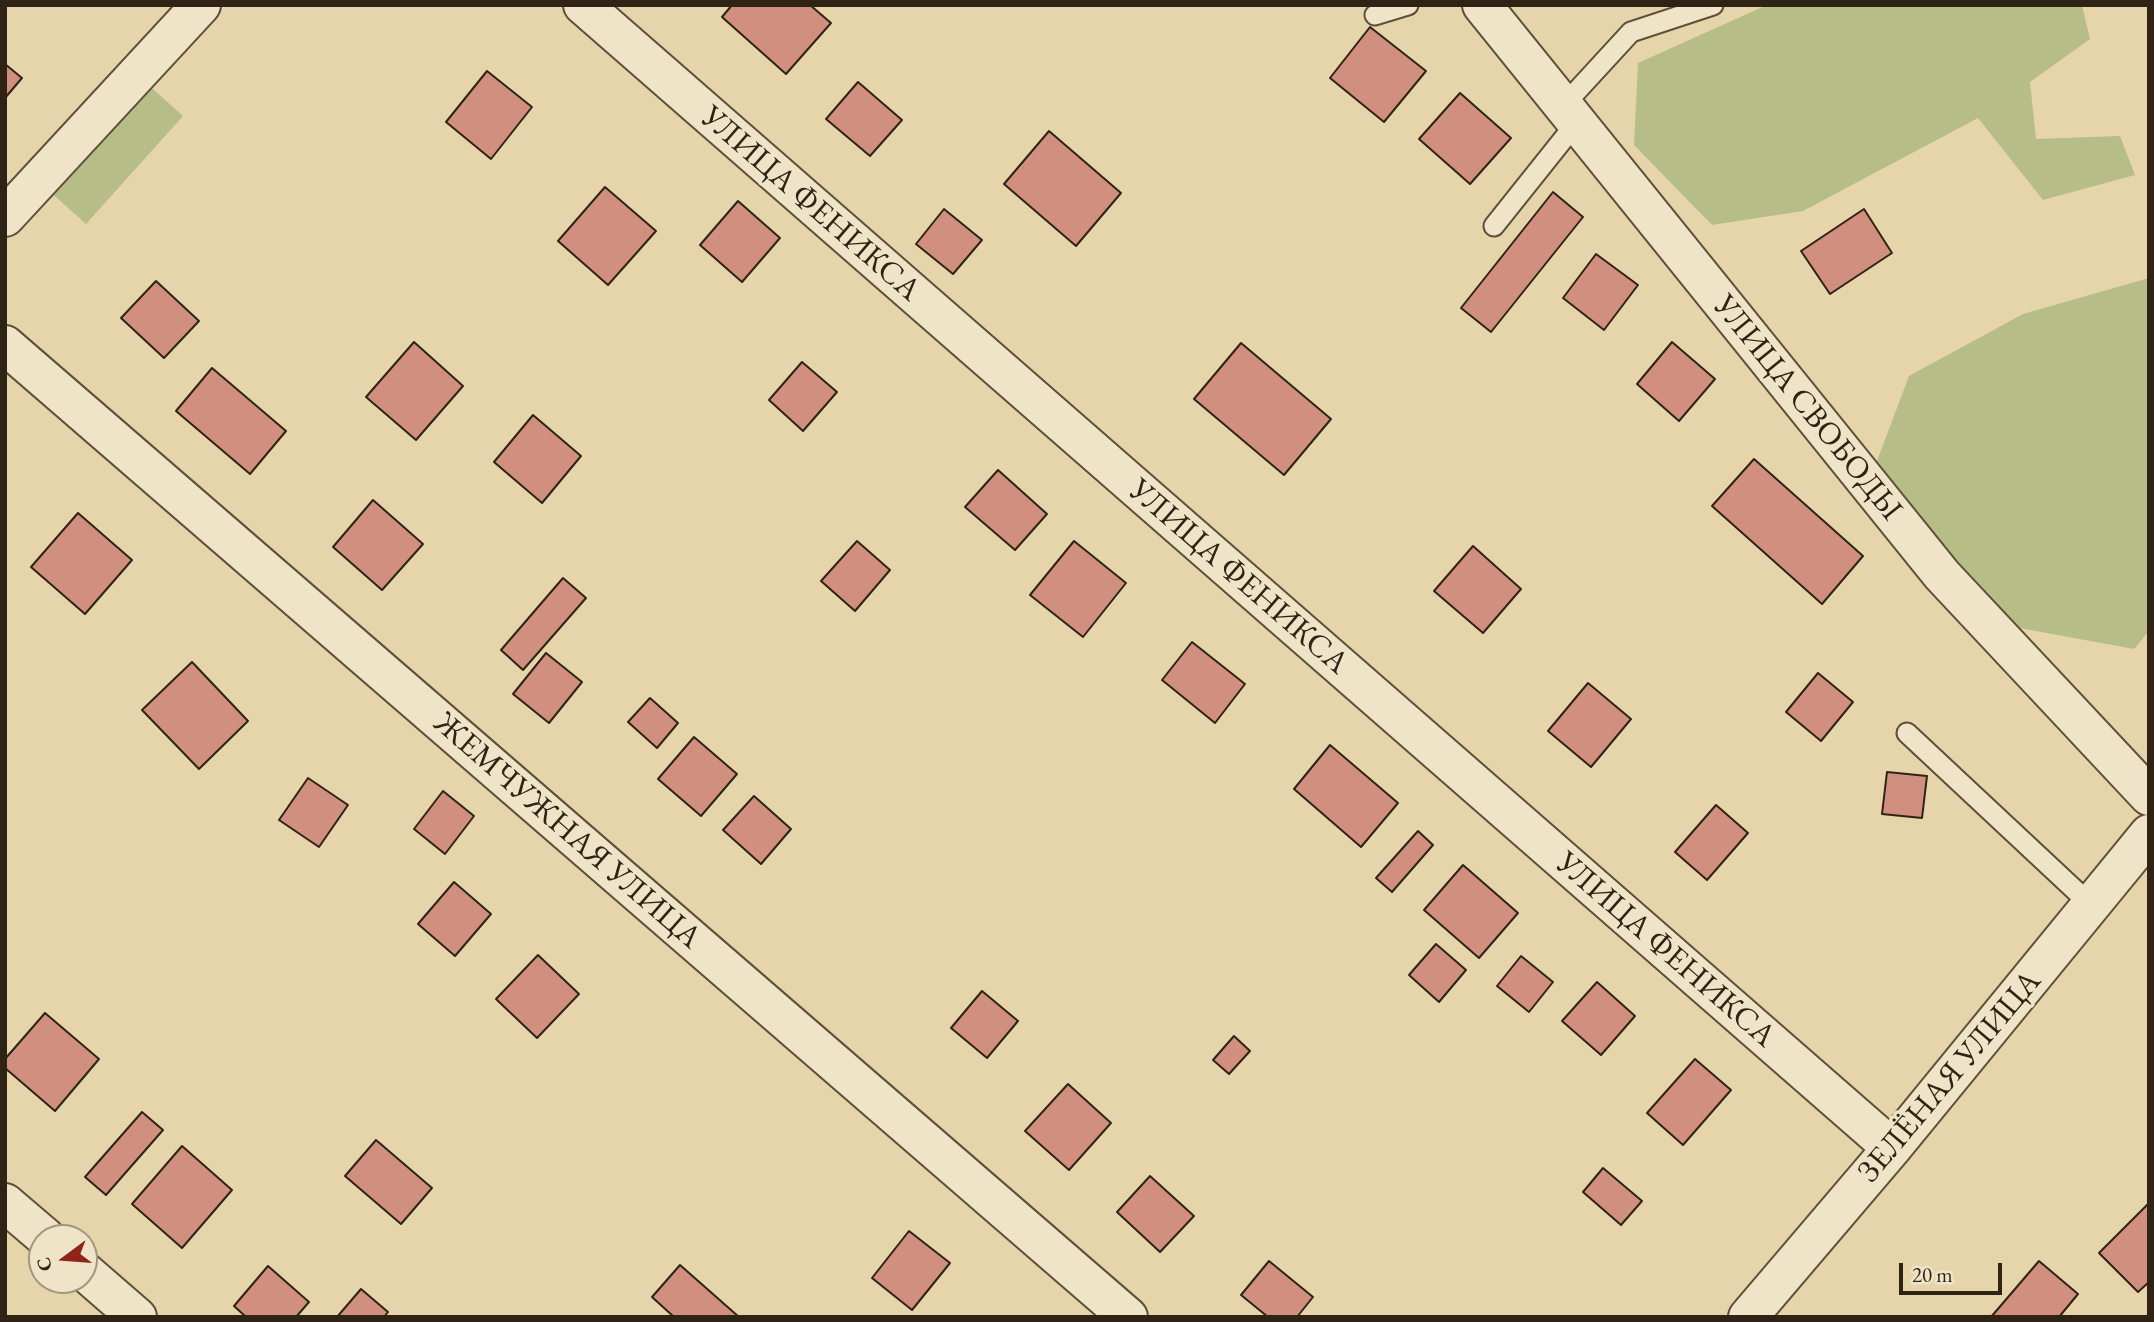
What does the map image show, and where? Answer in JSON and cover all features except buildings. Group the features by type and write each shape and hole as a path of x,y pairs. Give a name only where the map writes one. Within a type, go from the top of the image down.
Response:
{"street":[{"path":"5,217 201,5"},
{"name":"УЛИЦА ФЕНИКСА","path":"583,5 1892,1148"},
{"name":"УЛИЦА СВОБОДЫ","path":"1482,5 1942,575 2149,796"},
{"name":"ЖЕМЧУЖНАЯ УЛИЦА","path":"5,345 1128,1317"},
{"name":"ЗЕЛЁНАЯ УЛИЦА","path":"1748,1317 1892,1148 2149,834"},
{"path":"5,1203 30,1224"},
{"path":"98,1283 137,1317"}],"lane":[{"path":"1375,15 1408,5"},
{"path":"1494,226 1570,114 1631,32 1713,5"},
{"path":"1907,733 2091,905"}],"green space":[{"path":"1767,5 2082,5 2090,39 2030,82 2036,139 2120,136 2135,175 2043,200 1978,118 1803,211 1712,225 1634,145 1638,63"},
{"path":"144,81 183,116 86,224 48,190"},
{"path":"2149,278 2149,631 2134,649 2014,627 1874,469 1909,376 2023,314"}]}
